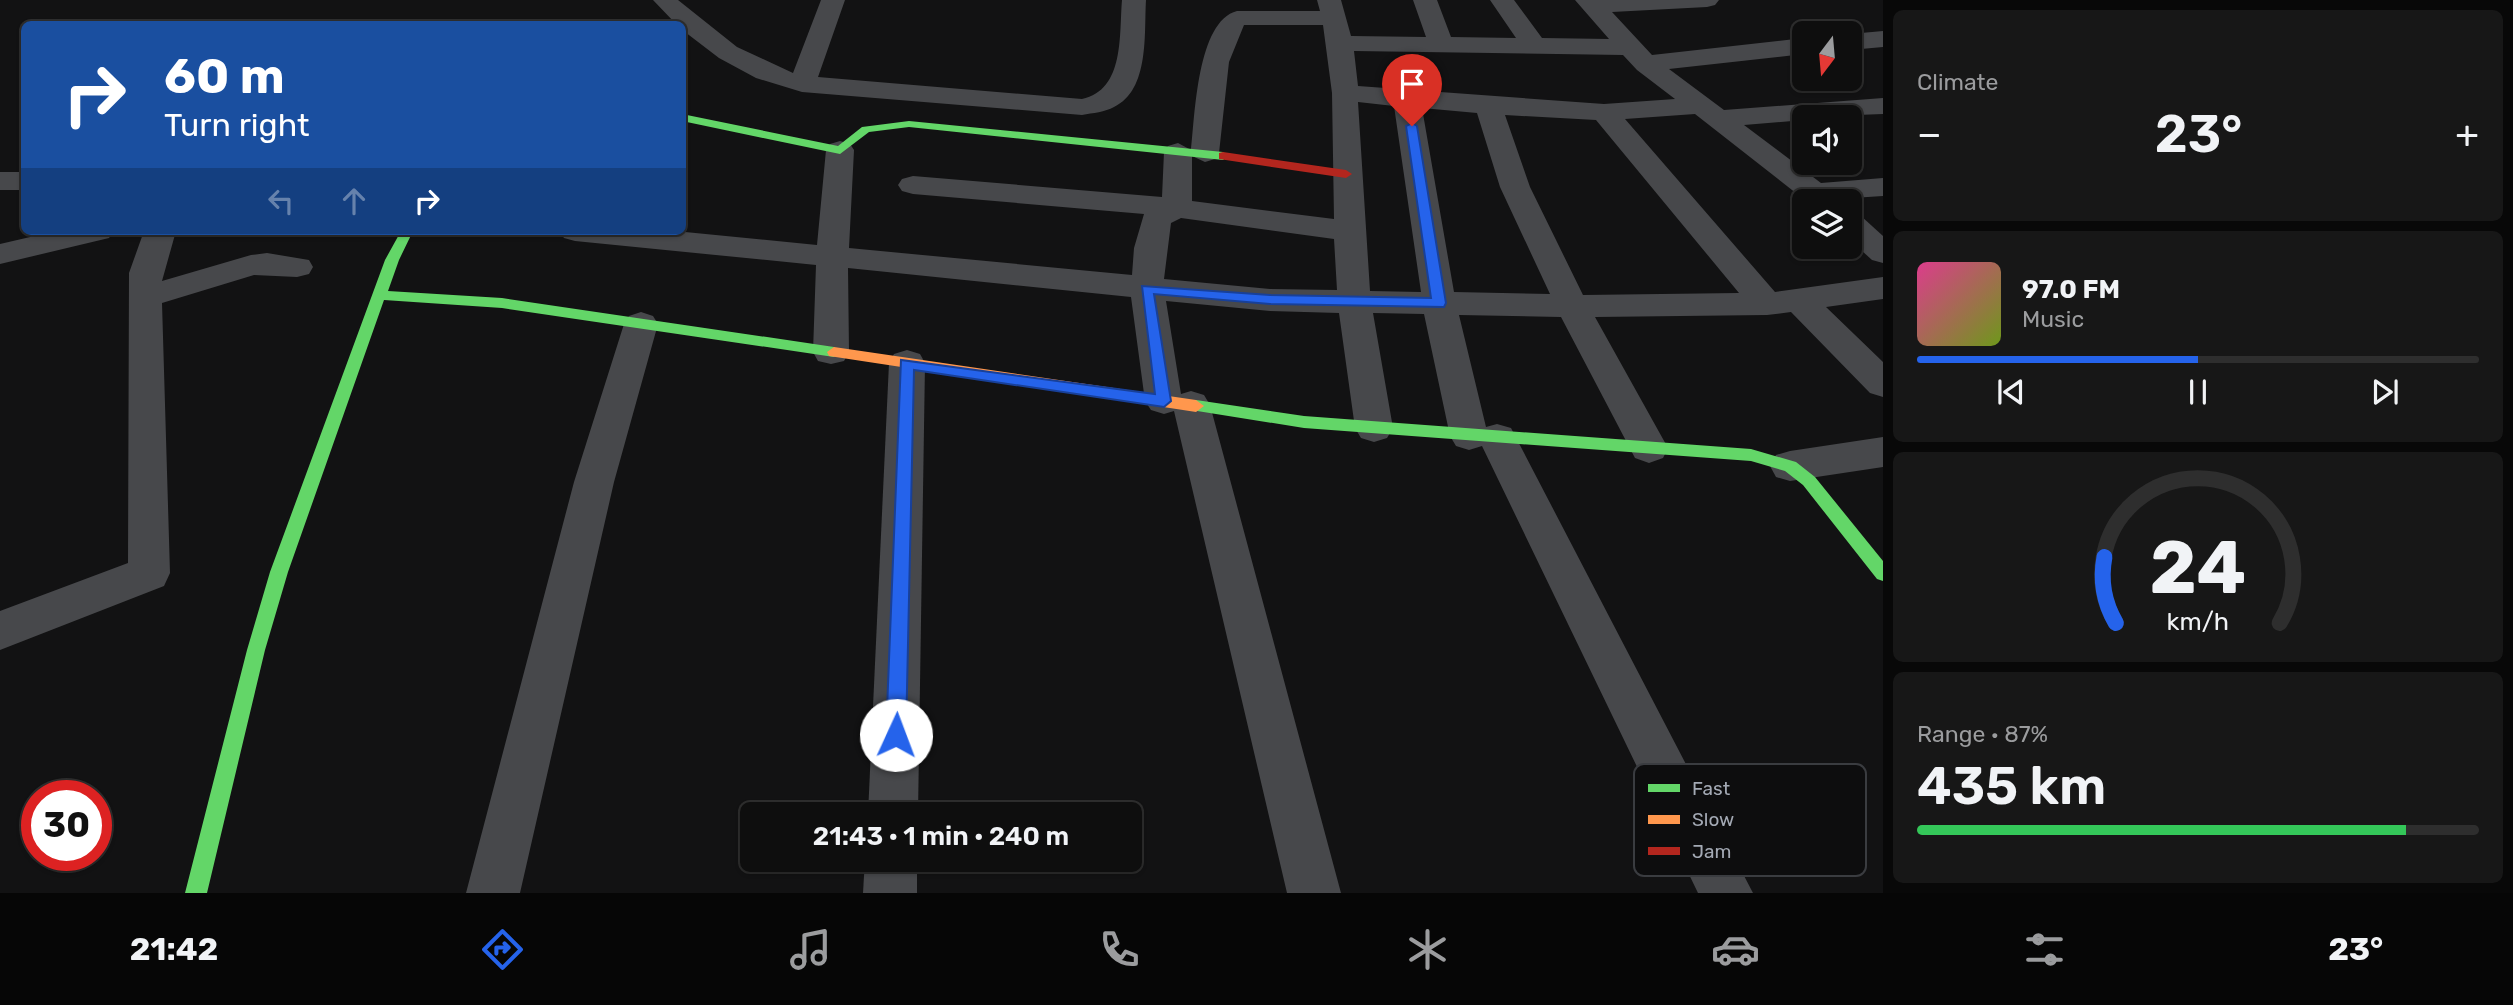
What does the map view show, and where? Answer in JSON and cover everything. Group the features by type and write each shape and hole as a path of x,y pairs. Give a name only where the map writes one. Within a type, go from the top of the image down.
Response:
{"street":[{"path":"666,0 699,30 777,79 802,84 1082,107 1107,101 1119,90 1126,73 1134,0"},
{"path":"802,84 833,0"},
{"path":"1425,0 1442,46"},
{"path":"1502,0 1536,48"},
{"path":"1590,3 1707,0"},
{"path":"1590,3 1638,55 1707,113 1810,189"},
{"path":"1314,893 1147,289 1150,248 1157,218 1177,208 1226,27 1237,18 1335,20 1442,46 1536,48 1638,55 1792,47"},
{"path":"1335,20 1345,93 1346,174 1354,302 1374,428"},
{"path":"1862,41 1883,39"},
{"path":"1345,93 1488,106 1604,112 1707,113 1883,106"},
{"path":"1407,99 1439,303 1483,437 1657,764"},
{"path":"1488,106 1515,187 1572,306 1649,448"},
{"path":"1604,112 1784,302 1883,384"},
{"path":"686,118 840,150"},
{"path":"831,352 832,255 840,150 866,129 909,124 1191,152 1346,174"},
{"path":"0,181 21,181"},
{"path":"913,185 1177,208 1350,231"},
{"path":"1862,190 1883,187"},
{"path":"1862,234 1883,253"},
{"path":"0,254 81,235"},
{"path":"0,631 149,573 145,273 159,235"},
{"path":"196,893 256,650 279,572 392,260 405,235"},
{"path":"618,235 1270,300 1572,306 1784,302 1883,288"},
{"path":"145,297 251,265 267,263 297,267"},
{"path":"379,295 502,303 1304,422 1751,455 1790,466 1809,481 1883,574"},
{"path":"493,893 594,482 641,324"},
{"path":"893,802 906,363"},
{"path":"1790,466 1883,452"},
{"path":"890,893 891,872"},
{"path":"1717,876 1726,893"}],"traffic: fast":[{"path":"686,118 840,150 866,129 909,124 1223,156"},
{"path":"196,893 256,650 279,572 392,260 405,235"},
{"path":"379,295 502,303 834,352"},
{"path":"1196,406 1304,422 1751,455 1790,466 1809,481 1883,574"}],"traffic: slow":[{"path":"834,352 1196,406"}],"traffic: jam":[{"path":"1223,156 1346,174"}],"route":[{"path":"896,735 906,363 1164,401 1147,289 1270,300 1439,303 1412,126"}]}
